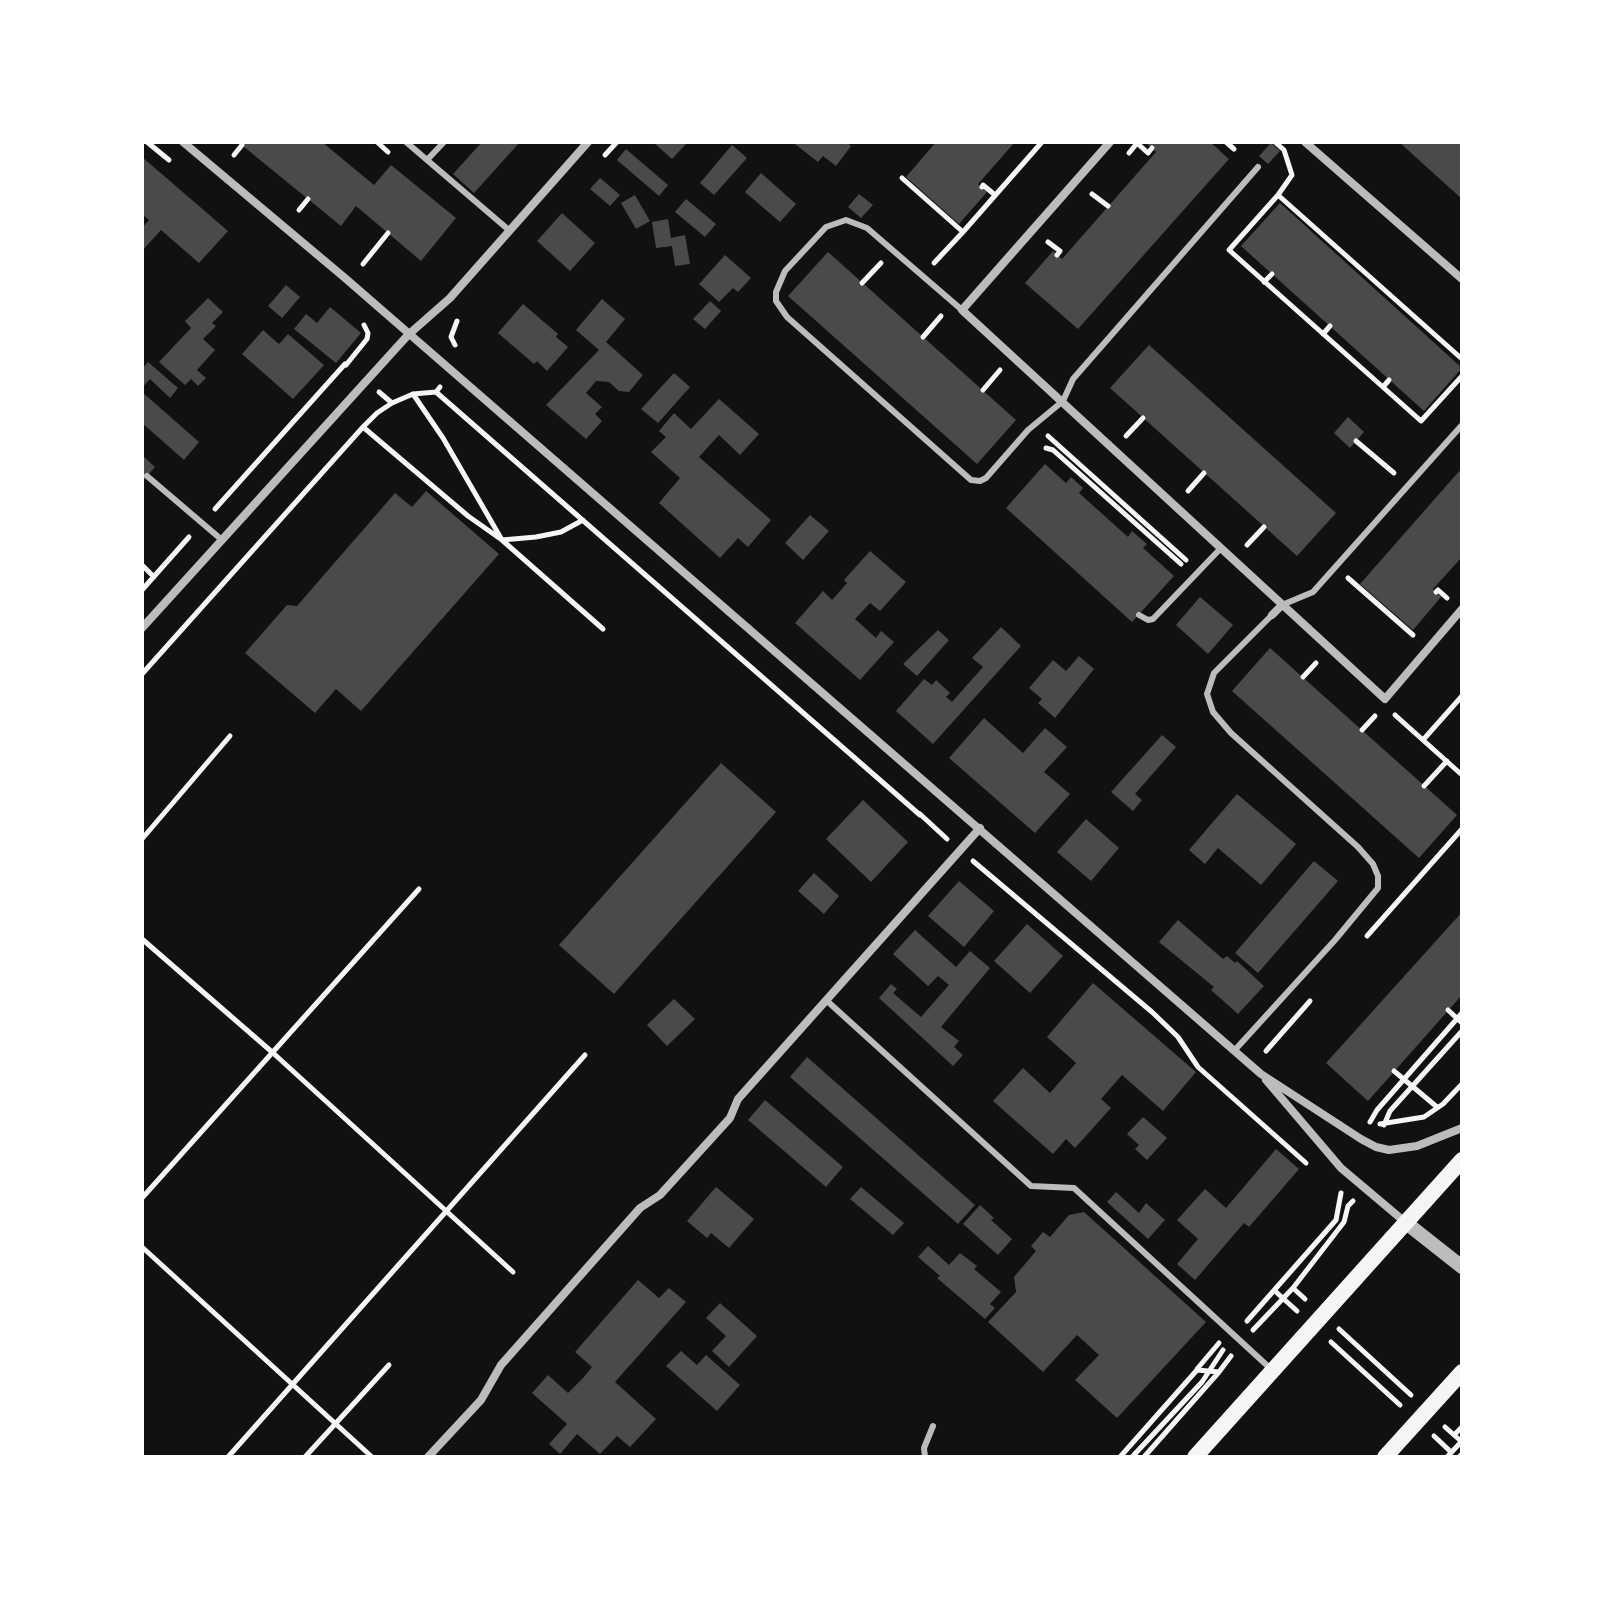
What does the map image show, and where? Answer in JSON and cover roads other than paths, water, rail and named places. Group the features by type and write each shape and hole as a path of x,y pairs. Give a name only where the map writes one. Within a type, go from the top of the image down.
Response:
{"main road":[{"path":"1195,1457 1462,1160"},
{"path":"1385,1457 1462,1372"}],"street":[{"path":"183,142 371,301 1261,1074 1376,1147 1389,1150 1417,1146 1462,1128"},
{"path":"142,628 365,381 408,335 450,298 588,142"},
{"path":"1110,142 962,310 1385,699 1462,609"},
{"path":"1305,142 1462,279"},
{"path":"1272,615 1282,605"},
{"path":"428,1457 481,1400 501,1365 640,1208 660,1195 730,1118 738,1099 980,828"},
{"path":"1261,1074 1341,1168 1462,1267"}],"lane":[{"path":"406,142 510,231"},
{"path":"427,160 444,142"},
{"path":"962,310 857,222 846,220 826,227 780,279 776,292 787,317 971,480 980,481 1035,424 1063,401 1073,379 1258,167"},
{"path":"1282,605 1313,592 1462,425"},
{"path":"147,476 222,540"},
{"path":"1139,615 1153,619 1221,548"},
{"path":"1234,1051 1378,888 1378,876 1373,864 1358,847 1231,733 1213,712 1207,694 1214,673 1272,615"},
{"path":"826,1000 1031,1186 1074,1188 1272,1370"},
{"path":"925,1457 924,1448 933,1426"}]}
